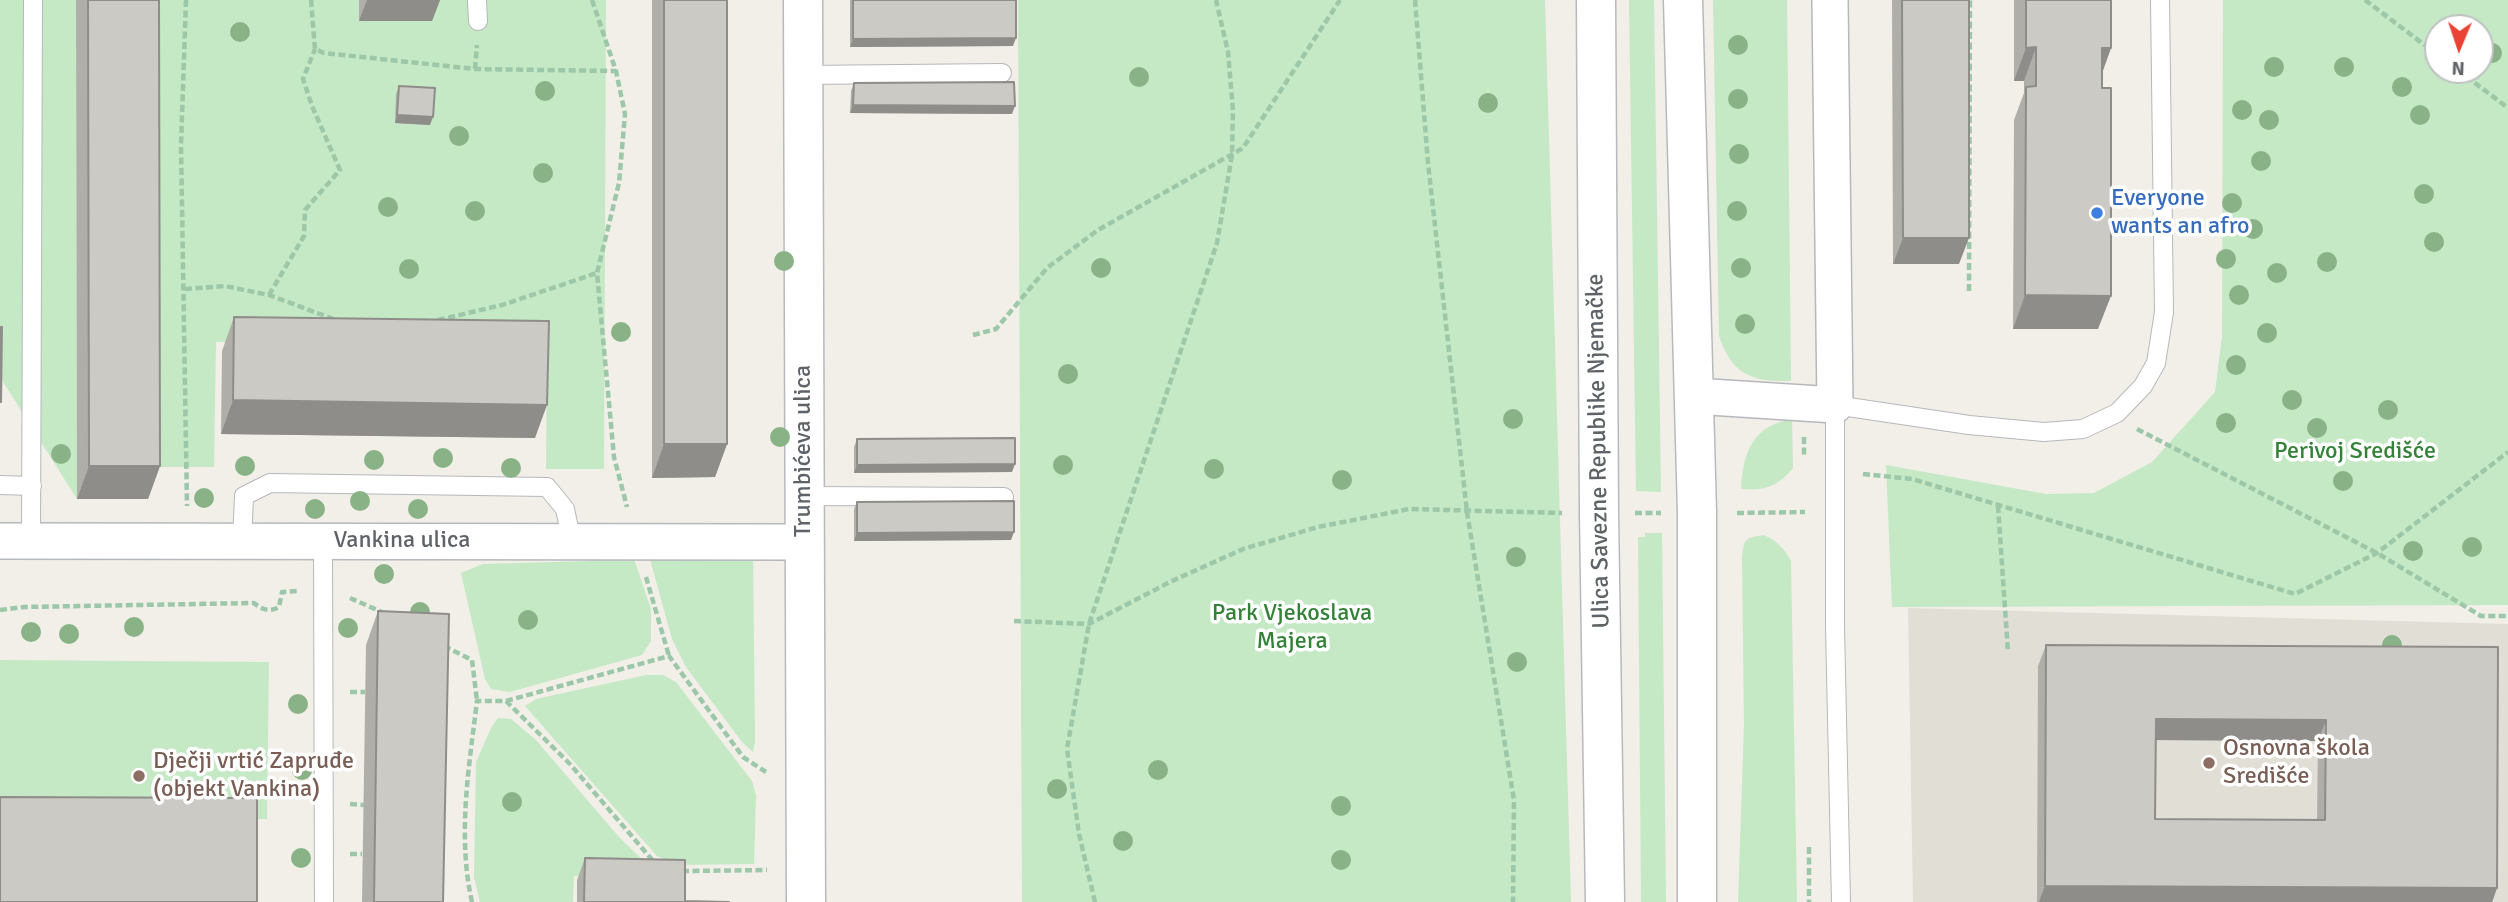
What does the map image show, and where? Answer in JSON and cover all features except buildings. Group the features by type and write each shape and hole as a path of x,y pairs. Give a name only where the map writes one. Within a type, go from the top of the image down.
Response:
{"street":[{"name":"Trumbićeva ulica","path":"803,0 806,902"},
{"name":"Ulica Savezne Republike Njemačke","path":"1596,0 1599,513 1605,902"},
{"path":"1683,0 1698,513 1697,902"},
{"path":"1694,396 1835,405 1830,0"},
{"name":"Vankina ulica","path":"16,541 804,542"}],"lane":[{"path":"16,541 32,486 33,0"},
{"path":"477,0 478,21"},
{"path":"1841,902 1835,626 1835,405 1969,425 2045,432 2083,429 2117,413 2143,386 2156,363 2164,312 2160,0"},
{"path":"803,75 1002,73"},
{"path":"242,541 244,496 270,483 547,487 565,509 572,542"},
{"path":"0,485 32,486"},
{"path":"804,496 1004,497"},
{"path":"323,541 324,902"}],"path":[{"path":"186,0 181,146 187,541"},
{"path":"270,295 304,236 305,210 340,170 303,79 314,49 311,0"},
{"path":"592,0 616,71 625,114 619,183 597,273 614,457 669,656 743,757 766,772"},
{"path":"1095,902 1079,834 1068,749 1089,624 1217,243 1233,155 1233,110 1228,52 1216,0"},
{"path":"973,335 996,329 1047,268 1098,230 1243,148 1340,0"},
{"path":"1415,0 1428,163 1467,512 1514,800 1513,902"},
{"path":"1969,291 1970,0"},
{"path":"2365,0 2424,44"},
{"path":"314,49 324,53 475,69 616,71"},
{"path":"2476,84 2508,108"},
{"path":"437,321 502,305 597,273"},
{"path":"185,289 225,286 270,295 338,321"},
{"path":"2143,433 2377,553 2481,616 2508,616"},
{"path":"1857,473 1912,479 2295,594 2377,553 2508,452"},
{"path":"1998,506 2008,652"},
{"path":"1014,621 1089,624 1242,549 1318,527 1409,509 1563,513"},
{"path":"1737,513 1805,512"},
{"path":"1634,513 1666,513"},
{"path":"0,610 24,607 254,603 261,609 274,610 279,607 282,592 323,589 333,590 390,616"},
{"path":"435,640 472,660 477,701 466,792 465,872 472,902"},
{"path":"477,701 506,701 669,656"},
{"path":"506,701 569,763 651,861 662,866"},
{"path":"673,870 767,870"}],"shaded area":[{"name":"Osnovna škola Središće","path":"1908,608 2508,624 2508,902 1913,902"}],"green space":[{"path":"0,0 76,0 77,499 0,377"},
{"path":"149,0 606,0 604,469 546,469 547,344 216,342 214,467 161,467"},
{"name":"Park Vjekoslava Majera","path":"1018,0 1545,0 1571,902 1022,902"},
{"path":"1629,0 1654,0 1661,492 1636,491"},
{"path":"1713,0 1787,0 1791,381 1765,380 1745,374 1730,360 1719,336"},
{"name":"Perivoj Središće","path":"2223,0 2508,0 2508,605 1892,607 1886,465 2046,494 2094,493 2152,462 2215,392 2222,336"},
{"path":"1792,419 1793,468 1771,486 1741,489 1744,464 1752,443 1767,428"},
{"path":"1645,533 1662,533 1666,902 1641,902 1638,537 1645,537"},
{"path":"1764,535 1780,545 1791,561 1797,902 1738,902 1744,725 1742,558 1746,540"},
{"path":"601,551 632,553 651,609 651,641 642,655 510,692 491,689 485,679 461,573 483,564 590,561"},
{"path":"753,552 753,752 742,742 686,667 672,639 649,556"},
{"name":"Dječji vrtić Zapruđe (objekt Vankina)","path":"0,660 269,662 267,819 0,820"},
{"path":"646,675 663,675 676,682 752,781 756,795 754,864 678,865 657,856 525,706 536,699"},
{"path":"498,718 511,719 536,740 619,837 655,872 574,876 573,902 480,902 474,877 476,762"}],"place":[{"name":"Everyone wants an afro","path":"2097,213"},
{"name":"Osnovna škola Središće","path":"2209,763"},
{"name":"Dječji vrtić Zapruđe (objekt Vankina)","path":"139,776"}]}
